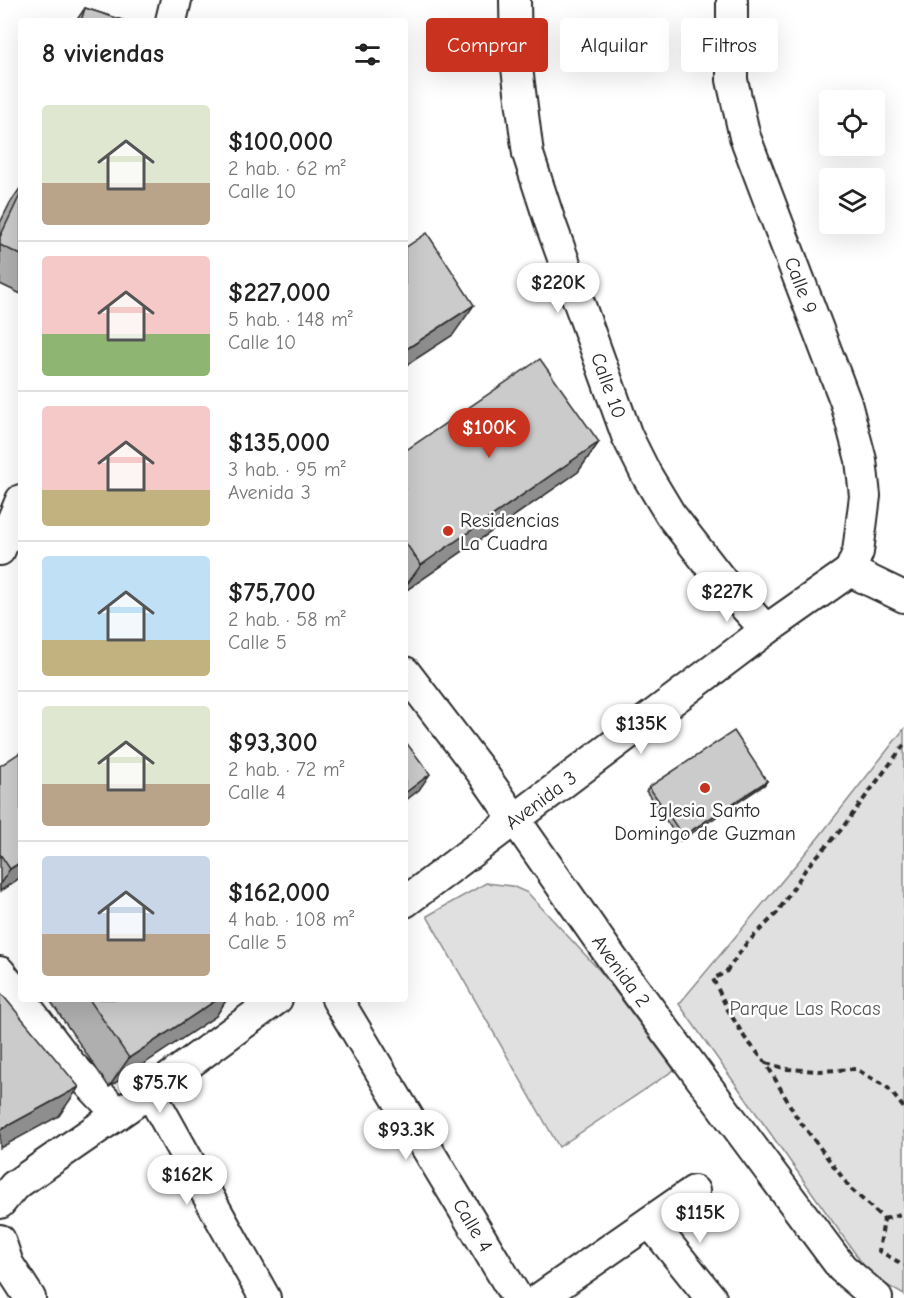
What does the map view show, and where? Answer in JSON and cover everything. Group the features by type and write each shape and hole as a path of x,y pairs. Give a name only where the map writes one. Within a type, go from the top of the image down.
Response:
{"street":[{"path":"172,18 177,0"},
{"name":"Calle 10","path":"515,0 516,60 528,154 627,436 670,514 725,585 766,630"},
{"name":"Calle 9","path":"732,0 732,80 745,137 846,403 861,460 865,496 858,552 850,571"},
{"path":"0,550 18,507"},
{"path":"850,571 904,597"},
{"name":"Avenida 3","path":"408,900 766,630 850,571"},
{"name":"Avenida 2","path":"408,676 483,774 616,964 842,1268 877,1298"},
{"path":"0,972 18,996"},
{"path":"23,1002 71,1065 118,1114"},
{"path":"7,1194 150,1092 229,1017 269,1002"},
{"name":"Calle 4","path":"339,1002 517,1298"},
{"path":"150,1092 265,1298"},
{"path":"540,1298 694,1191"},
{"path":"650,1222 711,1298"},
{"path":"0,1240 8,1264 30,1298"},
{"name":"Avenida 2","path":"842,1268 851,1298"}],"path":[{"path":"884,1219 851,1189 796,1116 766,1063 745,1038 712,979 726,972 746,944 777,913 807,867 846,824 904,745"},
{"path":"766,1063 787,1069 819,1071 856,1069 888,1088 904,1108"},
{"path":"884,1219 904,1213"},
{"path":"884,1219 879,1251 904,1265"}],"green space":[{"name":"Parque Las Rocas","path":"904,729 904,1295 871,1276 679,1004 818,838"},
{"path":"486,883 512,886 528,893 601,972 674,1070 559,1147 427,916"}],"building":[{"path":"85,8 116,18 82,18"},
{"path":"18,199 18,254 0,245 0,237"},
{"path":"427,233 474,305 408,348 408,246"},
{"name":"Residencias La Cuadra","path":"540,359 599,442 421,565 408,546 408,449"},
{"name":"Iglesia Santo Domingo de Guzman","path":"734,731 767,781 683,836 649,787"},
{"path":"408,745 430,774 408,791"},
{"path":"18,754 18,864 10,869 0,854 0,766"},
{"path":"0,992 79,1087 0,1130"},
{"path":"91,1002 213,1002 129,1058"}],"place":[{"name":"Residencias La Cuadra","path":"448,531"},
{"name":"Iglesia Santo Domingo de Guzman","path":"705,788"}]}
